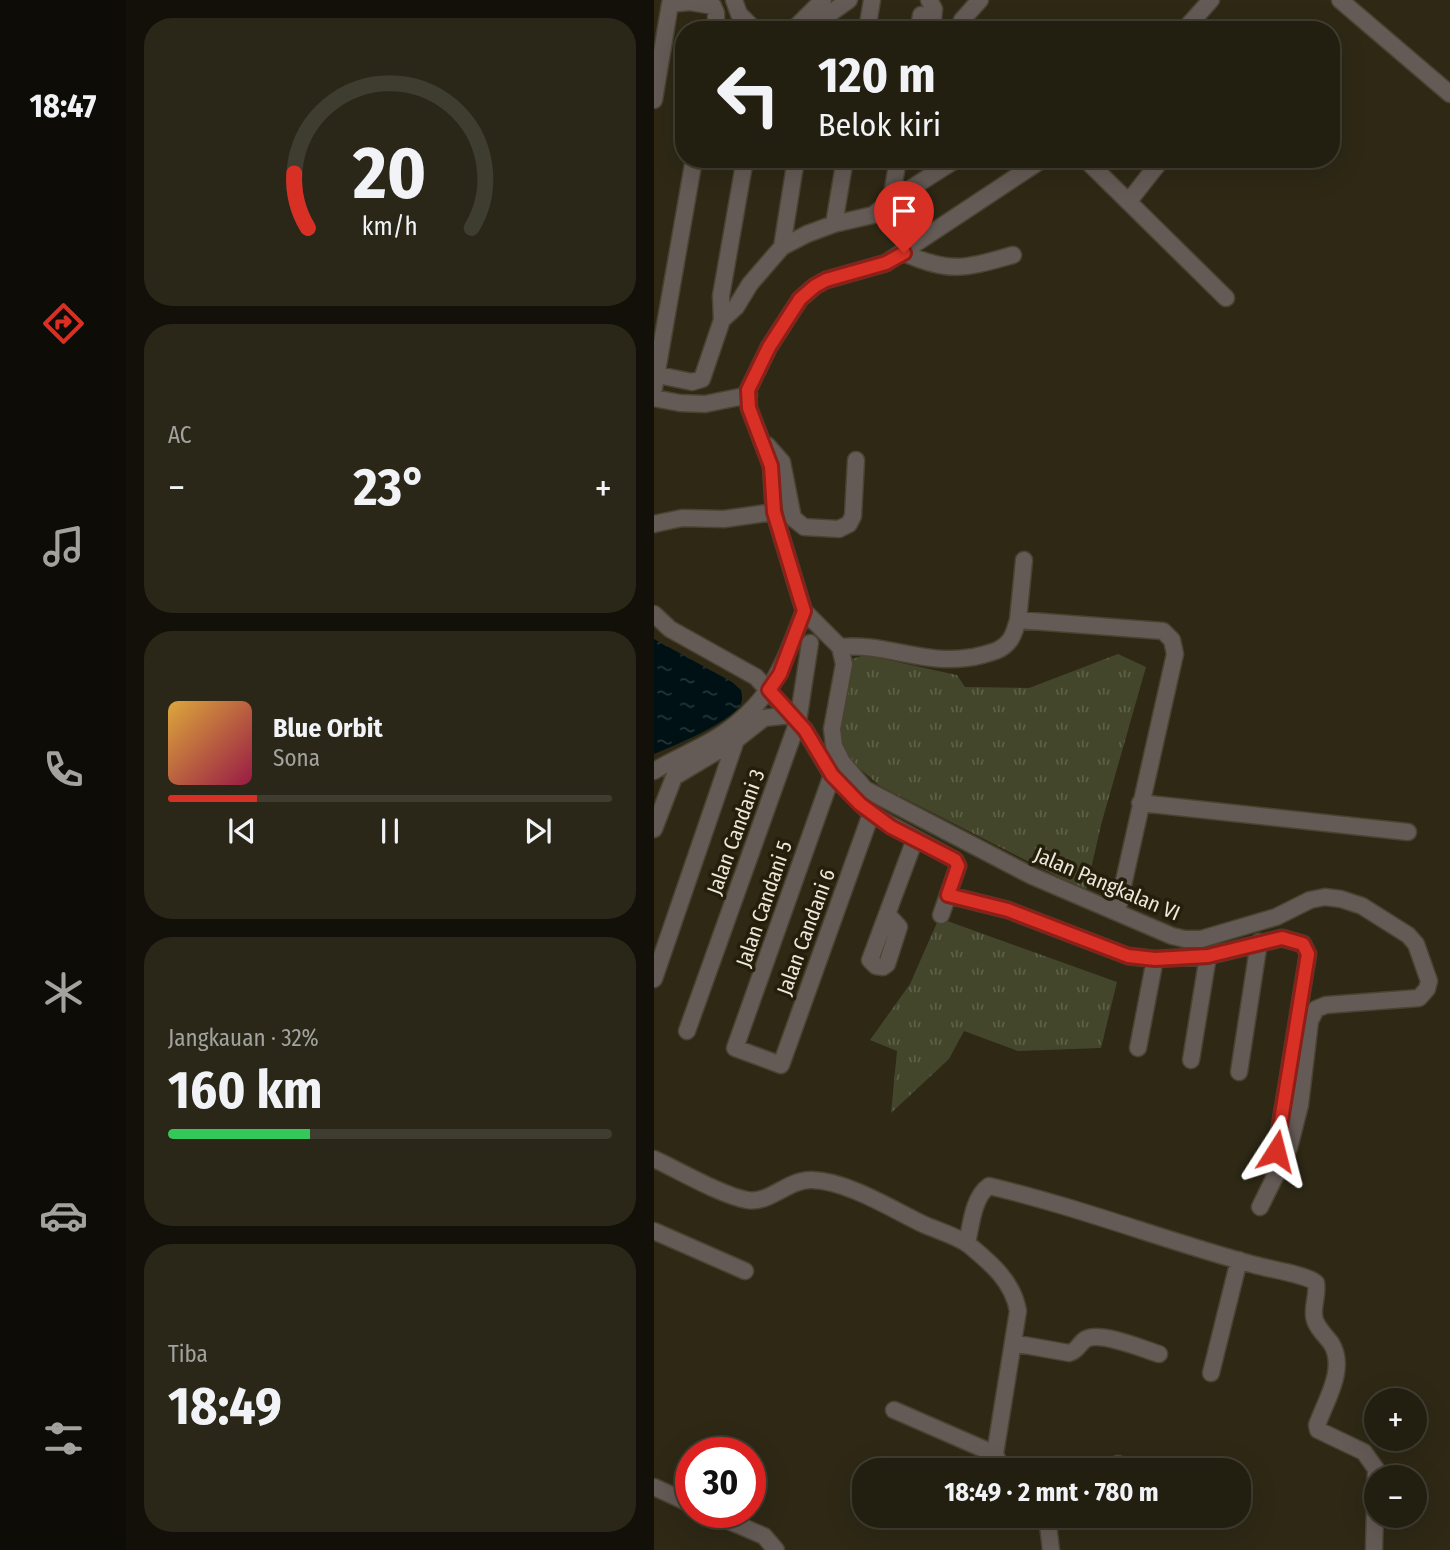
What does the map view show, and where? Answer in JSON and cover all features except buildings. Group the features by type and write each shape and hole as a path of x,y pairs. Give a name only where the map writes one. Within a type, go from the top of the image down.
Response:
{"street":[{"path":"734,0 739,14 746,21"},
{"path":"802,21 823,0"},
{"path":"823,21 849,0"},
{"path":"868,21 872,0"},
{"path":"929,0 934,9 933,21"},
{"path":"1192,21 1211,0"},
{"path":"1340,0 1450,94"},
{"path":"654,100 670,4 690,2 713,6 716,21"},
{"path":"962,21 973,2"},
{"path":"692,168 655,380 692,383 702,379 722,320 720,296 743,168"},
{"path":"782,247 795,168"},
{"path":"834,224 843,168"},
{"path":"891,201 896,168"},
{"path":"722,320 736,307 750,284 782,247 834,224 873,215 940,168"},
{"path":"1024,560 1019,620 1011,639 1001,650 964,660 918,658 855,646 840,648 804,611 774,512 771,466 749,408 748,390 769,347 800,299 815,286 826,280 886,263 1029,168"},
{"path":"1098,168 1226,298"},
{"path":"1129,201 1155,168"},
{"path":"904,253 937,266 953,268 1013,256"},
{"path":"654,398 705,404 748,395"},
{"path":"758,435 782,462 793,518 804,527 838,528 849,524 853,516 856,460"},
{"path":"654,524 682,518 724,519 774,512"},
{"path":"654,771 722,734 759,703 780,674 804,611"},
{"path":"654,614 670,629 756,677 805,730 832,775 871,814 955,860 953,880 941,915"},
{"path":"1019,620 1163,631 1172,640 1175,654 1117,912"},
{"name":"Jalan Candani 3","path":"687,1031 794,718 810,643"},
{"name":"Jalan Pangkalan VI","path":"840,648 844,664 832,729 834,747 842,762 865,789 1032,876 1172,936 1185,939 1201,939 1276,917 1310,900 1325,897 1362,906 1408,935 1421,953 1429,981 1428,989 1419,998 1326,1005 1316,1009 1310,1021 1300,1105 1289,1148 1260,1207"},
{"path":"654,829 674,777 736,740 764,718 794,718"},
{"path":"654,979 657,958 736,740"},
{"name":"Jalan Candani 5","path":"781,1065 735,1048 832,775"},
{"path":"1140,803 1408,832"},
{"name":"Jalan Candani 6","path":"781,1065 871,814"},
{"path":"887,914 915,839"},
{"path":"953,880 1008,910 1128,956 1155,959 1208,956 1282,938 1303,944 1308,954 1276,1151"},
{"path":"1239,1072 1259,942"},
{"path":"1191,1060 1208,956"},
{"path":"1138,1048 1155,959"},
{"path":"654,1179 658,1161 748,1201 766,1198 785,1187 810,1180 836,1185 967,1243 1010,1283 1018,1311 995,1454 997,1458"},
{"path":"967,1243 979,1198 989,1186 1283,1273 1312,1279 1316,1283 1314,1316 1336,1353 1337,1362 1337,1372 1317,1425 1318,1430 1364,1452 1376,1469 1374,1550"},
{"path":"654,1231 745,1271"},
{"path":"1211,1373 1239,1260"},
{"path":"1013,1343 1069,1353 1075,1352 1087,1339 1099,1336 1159,1353"},
{"path":"894,1410 995,1454"},
{"path":"654,1487 675,1497"},
{"path":"745,1528 764,1536 776,1550"},
{"path":"1048,1528 1051,1550"}],"green space":[{"path":"1118,654 1146,667 1101,825 1086,891 880,786 850,760 838,733 849,660 865,655 957,675 965,687 1029,688"},
{"path":"939,918 1117,982 1101,1048 1018,1051 964,1031 949,1059 891,1113 897,1051 870,1040 910,984"}],"water":[{"path":"654,639 732,682 741,690 742,698 740,706 724,720 654,754"}],"route":[{"path":"904,253 886,263 826,280 800,299 769,347 748,390 749,408 771,466 774,512 804,611 780,674 769,690 805,730 832,775 850,795 891,827 955,860 958,866 948,895 1008,910 1128,956 1155,959 1208,956 1282,938 1303,944 1308,954 1276,1151"}]}
